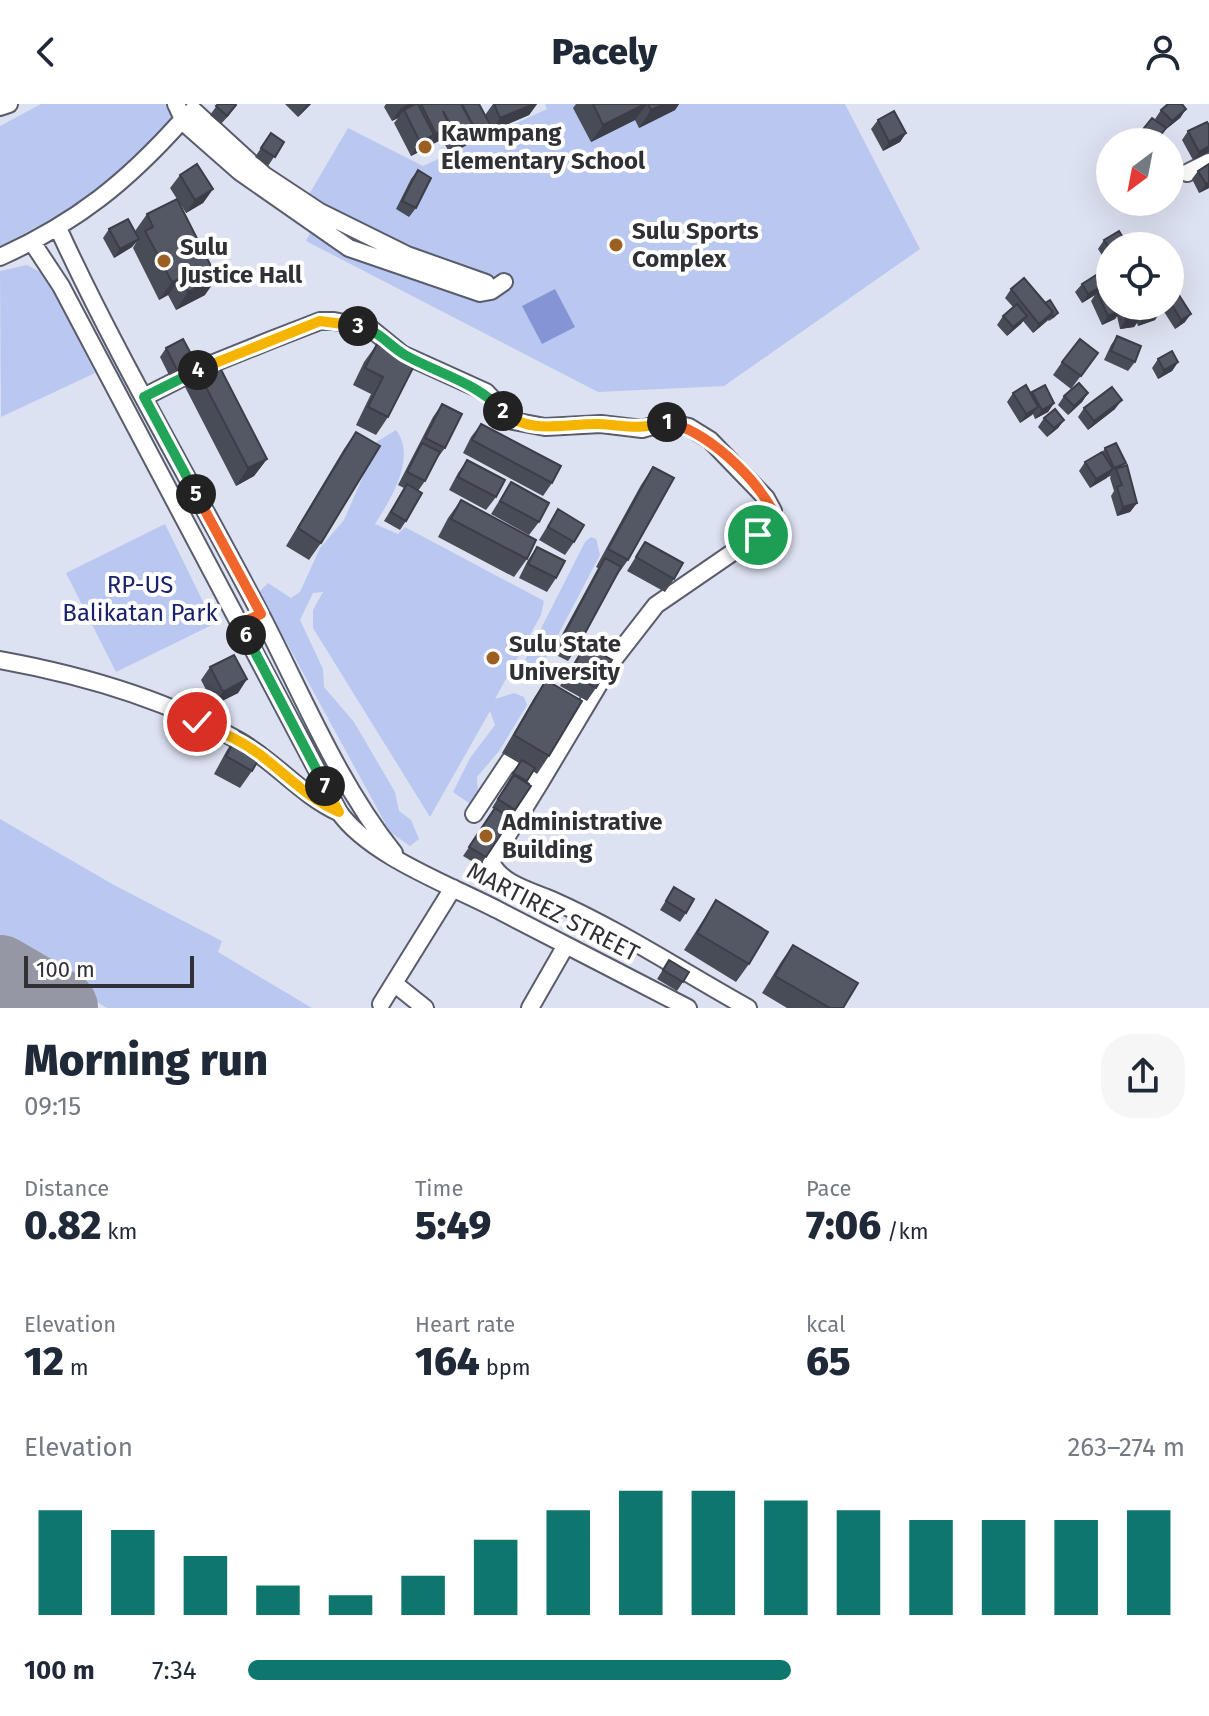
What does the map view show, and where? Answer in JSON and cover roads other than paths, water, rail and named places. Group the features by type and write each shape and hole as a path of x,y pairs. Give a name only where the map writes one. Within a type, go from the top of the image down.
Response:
{"street":[{"path":"0,107 9,104"},
{"path":"0,257 58,228 108,194 187,112 240,172 349,248 398,259 484,283 504,282 491,291 480,293 398,259"},
{"path":"1187,173 1209,162"},
{"path":"58,228 113,339 375,830 397,857"},
{"path":"32,242 56,277 339,812"},
{"path":"144,397 199,369 271,340 320,321 334,321 370,328 402,354 486,392 513,421 545,427 601,424 642,429 667,422 689,427 710,440 766,498 773,511 769,522 758,535 656,605 614,659 491,862 495,870 514,884 615,931 748,1008"},
{"path":"94,348 113,339"},
{"path":"241,623 261,614"},
{"path":"0,660 108,684 212,728 267,759 313,800 375,830"},
{"path":"474,814 510,760 541,781"},
{"name":"MARTIREZ STREET","path":"339,812 367,842 688,1008"},
{"path":"381,1004 453,888"},
{"path":"530,1008 565,947"},
{"path":"395,984 425,1008"}],"place":[{"name":"Kawmpang Elementary School","path":"425,147"},
{"name":"Sulu Sports Complex","path":"616,245"},
{"name":"Sulu Justice Hall","path":"164,261"},
{"name":"Sulu State University","path":"493,658"},
{"name":"Administrative Building","path":"486,836"}],"park label":[{"name":"RP-US Balikatan Park","path":"140,599"}]}
